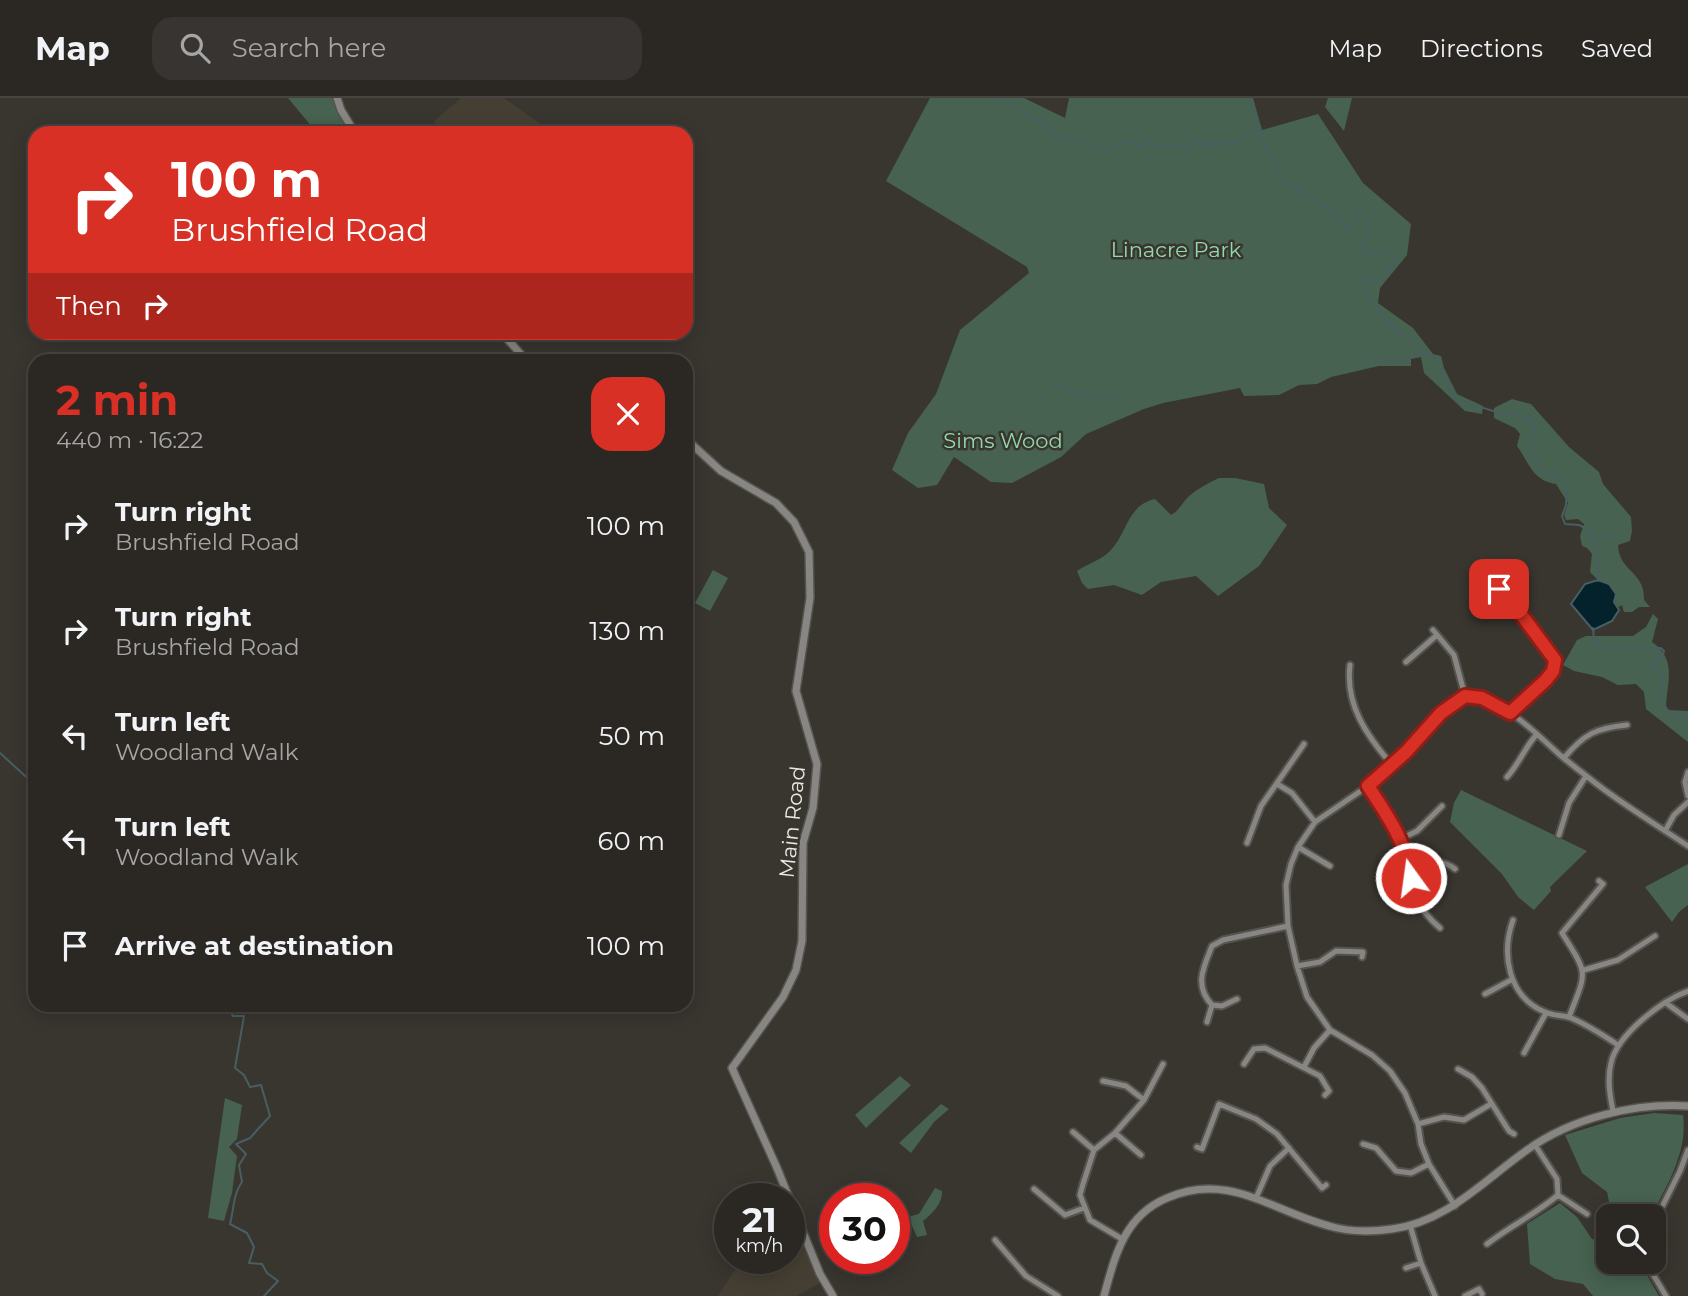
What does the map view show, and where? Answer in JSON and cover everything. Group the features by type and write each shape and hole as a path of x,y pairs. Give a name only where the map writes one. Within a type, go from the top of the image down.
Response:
{"street":[{"path":"337,98 351,126"},
{"path":"508,340 521,354"},
{"name":"Main Road","path":"693,445 721,471 776,503 794,522 808,552 810,598 796,691 815,755 817,775 813,808 803,843 802,941 796,970 783,997 732,1068 820,1274 833,1296"},
{"path":"1495,592 1499,589 1515,606 1555,660 1553,671 1546,680 1510,713"},
{"path":"1406,662 1435,632 1454,655 1465,696"},
{"path":"1350,665 1350,692 1362,726 1392,765"},
{"path":"1455,1206 1429,1164 1421,1144 1418,1124 1405,1093 1390,1071 1371,1055 1330,1030 1307,997 1288,926 1286,885 1298,847 1315,822 1368,786 1392,765 1441,713 1465,696 1482,698 1526,722 1586,776 1623,804 1688,846"},
{"path":"1564,758 1579,739 1604,727 1627,725"},
{"path":"1507,777 1525,747 1537,734"},
{"path":"1247,843 1261,806 1304,744"},
{"path":"1688,772 1685,782 1688,796"},
{"path":"1559,835 1569,803 1586,776"},
{"path":"1277,785 1292,793 1315,822"},
{"path":"1368,786 1401,839 1418,905 1440,928"},
{"path":"1665,831 1674,816 1688,802"},
{"path":"1401,839 1416,831 1442,806"},
{"path":"1298,847 1330,866"},
{"path":"1409,864 1447,862 1455,869"},
{"path":"1569,1017 1584,970 1562,933 1603,884 1599,881"},
{"path":"1513,920 1507,937 1511,980 1526,999 1546,1013 1569,1017 1618,1045"},
{"path":"1237,999 1222,1006 1212,1005 1203,996 1200,984 1212,946 1223,940 1288,926"},
{"path":"1584,970 1618,960 1655,936"},
{"path":"1297,966 1320,962 1336,951 1363,952 1362,957"},
{"path":"1485,994 1511,980"},
{"path":"1613,1111 1609,1086 1611,1062 1618,1045 1639,1023 1688,991"},
{"path":"1666,1003 1688,1019"},
{"path":"1207,1022 1212,1005"},
{"path":"1524,1053 1546,1013"},
{"path":"1304,1068 1314,1048 1330,1030"},
{"path":"1244,1064 1254,1049 1265,1048 1320,1076 1329,1091 1325,1095"},
{"path":"1122,1239 1090,1220 1080,1195 1094,1150 1115,1133 1144,1100 1163,1065"},
{"path":"1458,1069 1472,1077 1509,1131 1514,1134"},
{"path":"1103,1081 1126,1086 1144,1100"},
{"path":"1197,1147 1202,1149 1219,1104 1256,1119 1277,1134 1322,1188 1326,1185"},
{"path":"1418,1124 1444,1117 1464,1120 1491,1104"},
{"path":"1104,1296 1122,1239 1142,1214 1166,1198 1197,1188 1229,1189 1320,1223 1348,1230 1385,1230 1410,1225 1455,1206 1554,1133 1613,1111 1669,1105 1688,1106"},
{"path":"1073,1132 1094,1150"},
{"path":"1115,1133 1141,1154"},
{"path":"1363,1144 1376,1148 1396,1171 1411,1173 1429,1164"},
{"path":"1535,1145 1557,1179 1558,1195"},
{"path":"1256,1198 1270,1166 1289,1148"},
{"path":"1664,1204 1688,1150"},
{"path":"1680,1171 1688,1175"},
{"path":"1034,1189 1065,1215 1084,1208"},
{"path":"1558,1195 1587,1214"},
{"path":"1487,1244 1558,1195"},
{"path":"1410,1225 1421,1264 1436,1296"},
{"path":"995,1240 1026,1276 1058,1296"},
{"path":"1406,1268 1421,1264"},
{"path":"1653,1274 1666,1296"},
{"path":"1465,1296 1479,1289 1482,1294"}],"shaded area":[{"path":"461,98 504,98 543,126 439,126 433,122"},
{"path":"805,1245 820,1283 796,1296 718,1296 732,1274 805,1274"}],"green space":[{"path":"288,98 334,98 337,111 347,126 311,126"},
{"name":"Linacre Park","path":"930,98 1024,98 1065,118 1069,98 1253,98 1262,130 1318,114 1363,183 1411,224 1407,255 1380,288 1378,303 1413,328 1433,354 1441,356 1457,394 1483,406 1482,414 1465,411 1424,373 1421,357 1411,359 1411,366 1379,366 1331,377 1317,384 1299,385 1279,395 1244,396 1240,388 1163,403 1086,434 1061,457 1012,483 991,482 954,457 937,485 918,488 892,470 908,433 936,394 960,330 1029,273 1027,267 886,181"},
{"path":"1328,98 1352,98 1344,131 1325,107"},
{"path":"1512,399 1531,404 1569,447 1599,472 1603,484 1631,517 1630,541 1618,545 1619,554 1640,583 1644,600 1650,607 1639,607 1632,612 1624,612 1622,605 1617,608 1609,584 1598,580 1590,572 1592,554 1582,546 1580,536 1584,524 1578,519 1566,520 1564,515 1568,503 1556,484 1542,479 1532,470 1517,446 1520,434 1515,428 1494,418 1494,408"},
{"path":"1219,478 1235,478 1264,484 1269,508 1287,525 1259,566 1218,596 1196,576 1161,582 1142,595 1114,585 1088,589 1082,583 1077,571 1110,551 1139,507 1155,499 1171,515 1191,494"},
{"path":"713,570 728,578 710,611 695,603"},
{"path":"1653,614 1658,619 1652,642 1660,648 1668,662 1666,705 1668,710 1688,711 1688,742 1646,709 1644,692 1636,684 1618,685 1563,665 1577,640 1586,636 1633,636 1646,627"},
{"path":"1461,790 1587,851 1550,887 1551,891 1534,910 1518,897 1502,874 1450,822 1454,803"},
{"path":"1688,864 1688,905 1672,922 1645,887"},
{"path":"900,1076 911,1085 866,1128 855,1115"},
{"path":"225,1098 242,1105 237,1139 229,1147 237,1156 232,1193 224,1221 208,1218"},
{"path":"941,1104 949,1109 934,1122 911,1153 899,1143"},
{"path":"1654,1113 1683,1115 1684,1129 1679,1155 1657,1204 1610,1204 1607,1192 1582,1173 1565,1135 1620,1118"},
{"path":"935,1188 942,1191 939,1204 923,1221 927,1235 917,1237 910,1216 919,1214"},
{"path":"1560,1203 1577,1217 1592,1239 1596,1240 1596,1274 1647,1274 1659,1296 1593,1296 1583,1284 1555,1279 1530,1264 1527,1224"}],"water":[{"path":"1598,580 1609,584 1616,594 1614,602 1619,610 1612,621 1593,630 1571,604 1585,584"}],"waterway":[{"path":"1004,98 1025,115 1047,125 1053,137 1092,144 1104,150 1126,141 1141,146 1153,141 1157,148 1173,145 1184,149 1197,143 1210,146 1217,142 1228,145 1257,128"},
{"path":"1251,98 1258,128 1276,165 1278,177 1334,211 1347,228 1353,224 1352,216 1362,214 1367,217 1371,228 1363,246 1366,255 1378,250 1391,252 1396,261 1380,283 1369,276 1363,278 1367,297 1397,331 1439,361 1449,389 1459,402 1511,416 1530,416 1536,426 1530,445 1542,472 1557,475 1567,487 1562,516 1565,524 1579,525 1591,531 1600,570 1598,581"},
{"path":"1367,357 1406,361 1427,352"},
{"path":"1051,384 1083,395 1113,397"},
{"path":"1608,538 1615,534"},
{"path":"1593,628 1594,641 1599,647 1632,650 1661,648 1663,655 1652,666 1663,676 1660,698 1669,712 1682,721 1688,716"},
{"path":"0,753 28,779"},
{"path":"231,1012 233,1016 244,1016 235,1068 244,1075 250,1087 261,1085 270,1116 250,1138 236,1144 246,1154 239,1165 242,1182 235,1197 230,1224 247,1233 254,1247 249,1263 262,1264 267,1273 278,1281 264,1296"}],"route":[{"path":"1411,878 1401,839 1368,786 1406,752 1441,713 1465,696 1482,698 1510,713 1553,671 1555,660 1499,589"}],"park label":[{"name":"Sims Wood","path":"1003,440"}]}
